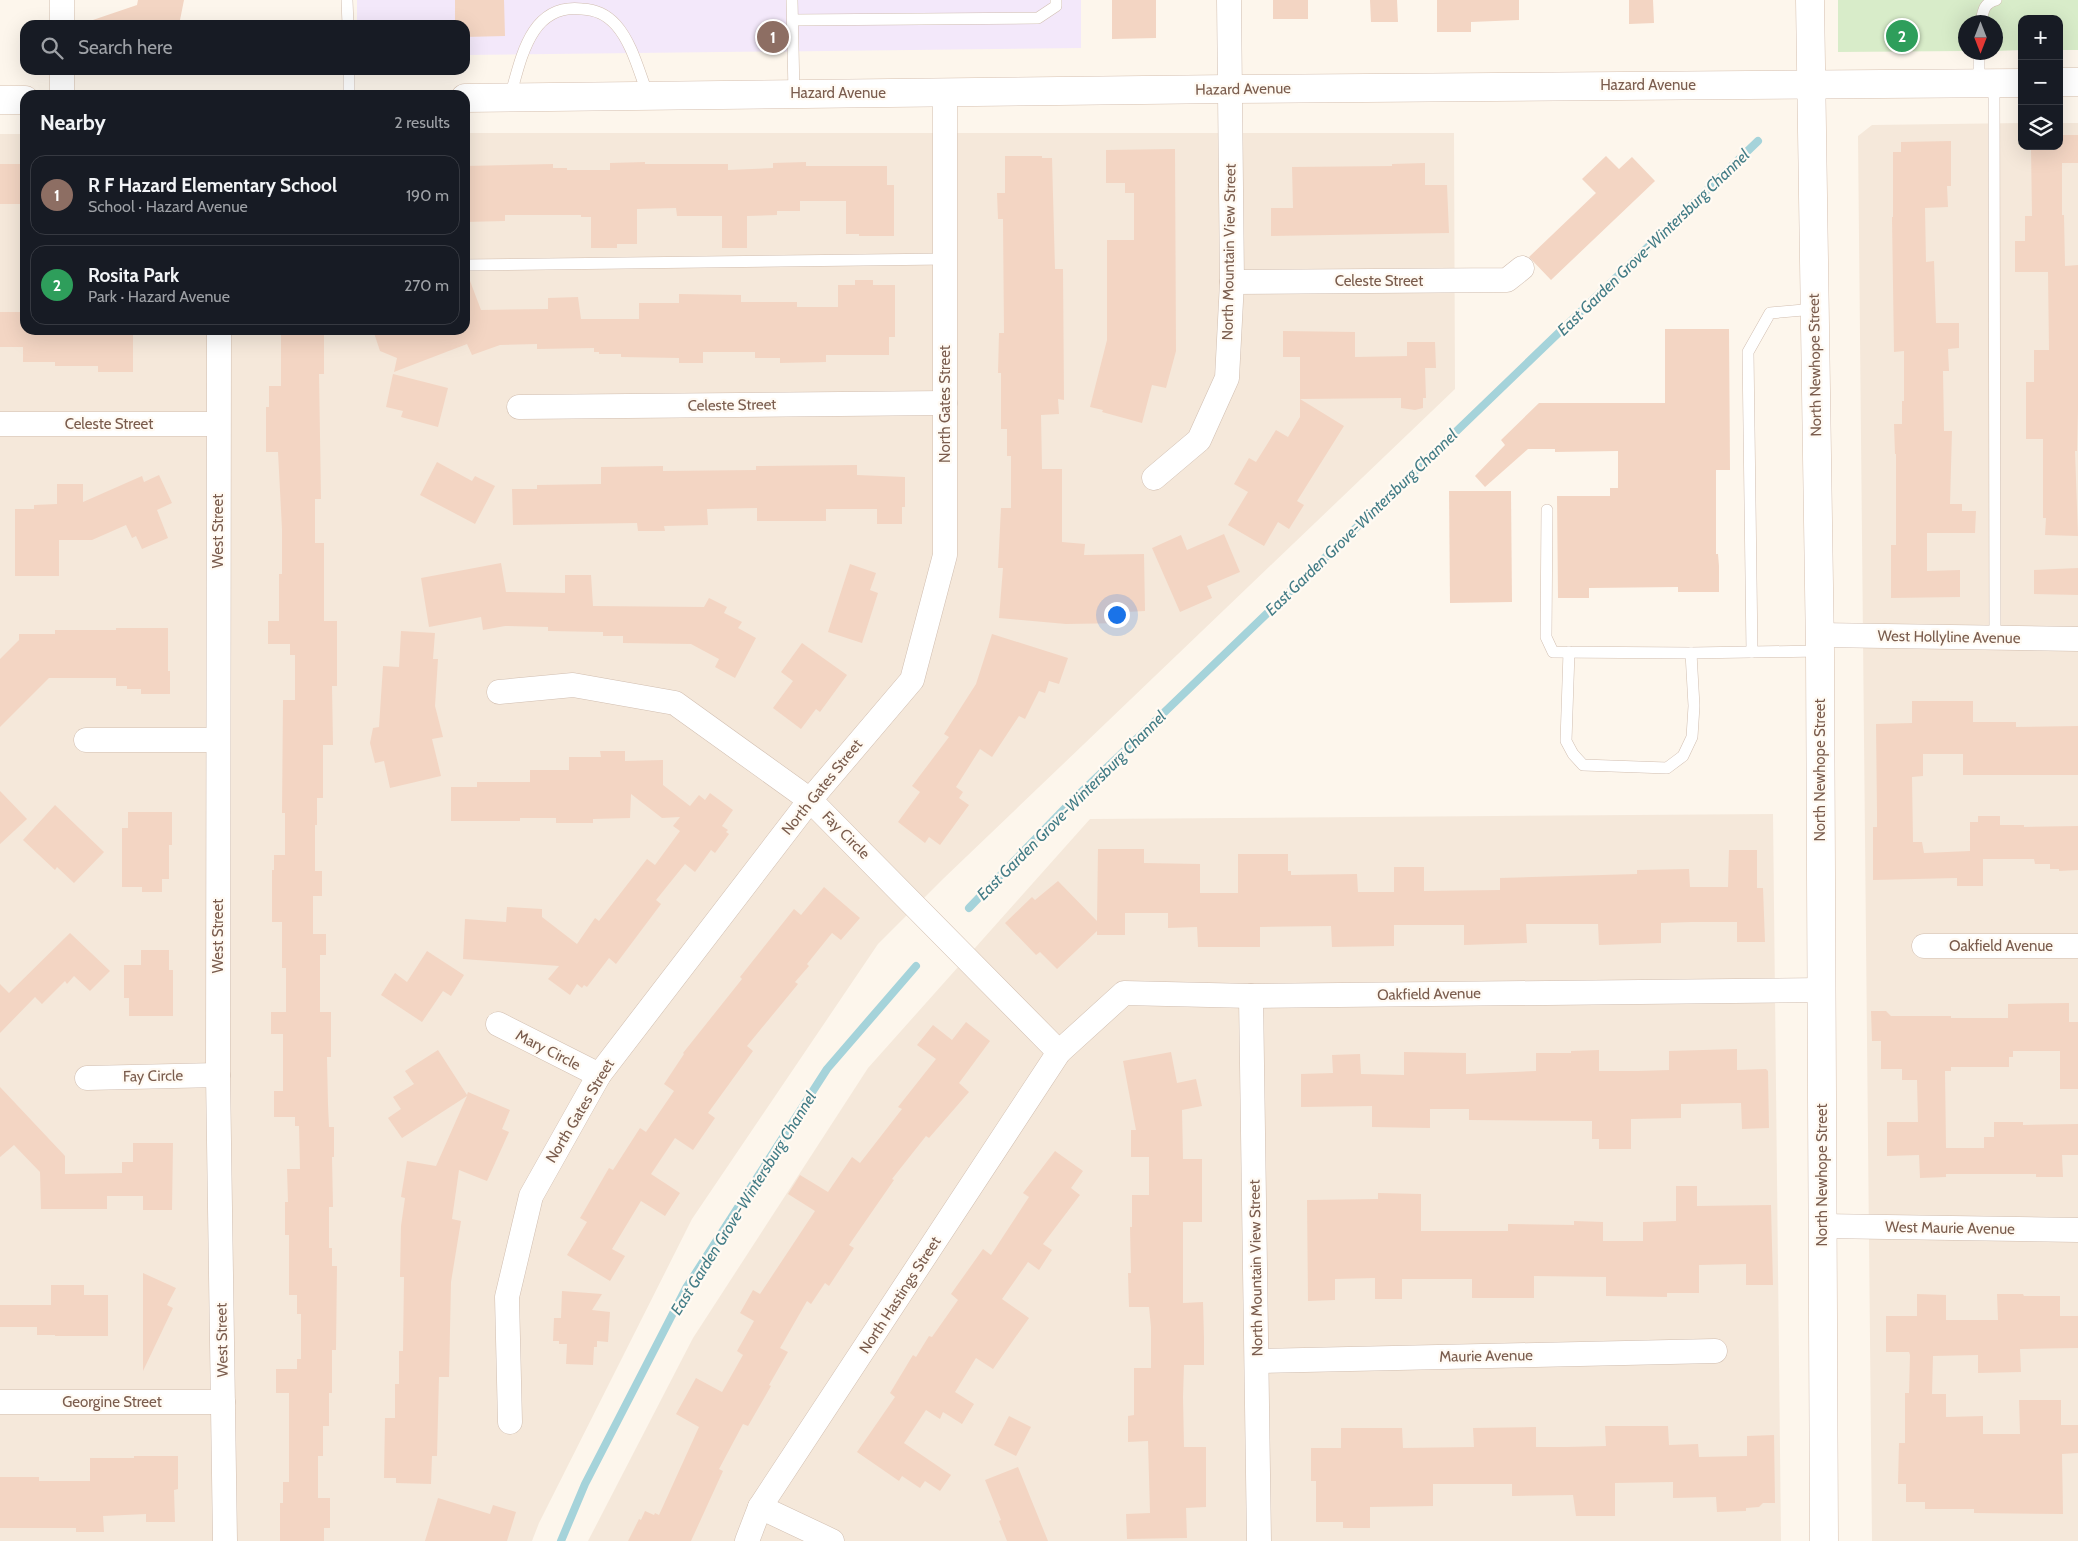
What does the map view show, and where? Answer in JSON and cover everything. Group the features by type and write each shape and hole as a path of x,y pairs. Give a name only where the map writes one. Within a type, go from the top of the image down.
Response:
{"street":[{"path":"62,0 62,20"},
{"name":"North Mountain View Street","path":"1154,478 1199,440 1227,378 1232,282 1229,0"},
{"name":"North Newhope Street","path":"1810,0 1820,643 1824,1541"},
{"path":"62,75 62,90"},
{"path":"2063,82 2078,82"},
{"name":"Hazard Avenue","path":"470,98 794,93 2018,83"},
{"name":"North Gates Street","path":"510,1422 507,1297 531,1196 599,1075 810,800 912,680 945,555 945,93"},
{"path":"0,100 20,100"},
{"name":"Celeste Street","path":"1232,282 1507,280 1522,268"},
{"name":"West Street","path":"219,335 218,1075 225,1541"},
{"name":"Celeste Street","path":"519,407 945,402"},
{"name":"Celeste Street","path":"0,424 218,424"},
{"name":"West Hollyline Avenue","path":"1820,643 1995,638 2078,639"},
{"name":"Fay Circle","path":"499,692 573,685 675,703 810,800 1059,1052"},
{"path":"86,740 218,740"},
{"name":"Oakfield Avenue","path":"1924,946 2078,946"},
{"name":"Oakfield Avenue","path":"1059,1052 1124,993 1251,996 1821,990"},
{"name":"North Mountain View Street","path":"1251,996 1258,1361 1259,1541"},
{"name":"Mary Circle","path":"498,1024 599,1075"},
{"name":"North Hastings Street","path":"747,1541 760,1507 1059,1052"},
{"name":"Fay Circle","path":"87,1078 218,1075"},
{"name":"West Maurie Avenue","path":"1822,1226 2078,1230"},
{"name":"Maurie Avenue","path":"1258,1361 1715,1351"},
{"name":"Georgine Street","path":"0,1402 223,1402"},
{"path":"760,1507 832,1541"}],"lane":[{"path":"348,0 348,20"},
{"path":"792,0 794,93"},
{"path":"793,20 1038,18 1056,6 1056,0"},
{"path":"1983,15 1984,9 1990,2 1996,0"},
{"path":"510,97 524,49 543,19 558,12 576,8 605,14 617,26 627,42 648,95"},
{"path":"1981,60 1986,83 1995,638"},
{"path":"349,75 349,90"},
{"path":"470,265 945,259"},
{"path":"1752,652 1748,352 1770,313 1814,309"},
{"path":"1546,510 1546,637 1553,652 1691,654 1752,652 1820,643"},
{"path":"1569,652 1566,741 1573,754 1583,765 1667,768 1683,756 1692,737 1694,706 1691,654"}],"shaded area":[{"path":"357,0 1081,0 1081,48 470,55 470,20 357,20"},
{"path":"2018,123 2018,150 2063,150 2063,123 2078,123 2078,1541 1872,1541 1858,136 1872,125"},
{"path":"470,133 1454,133 1455,389 944,878 878,944 692,1219 539,1523 532,1541 0,1541 0,134 20,134 20,335 470,335"},
{"path":"1773,814 1781,1541 588,1541 693,1338 868,1068 1090,819"}],"green space":[{"path":"1838,0 2078,0 2078,50 2063,50 2063,15 2018,15 2018,50 2003,51 2003,15 1958,15 1958,51 1838,52"}],"building":[{"path":"138,0 184,0 180,20 93,20 137,5"},
{"path":"455,0 504,0 505,36 470,37 470,20 455,20"},
{"path":"1112,0 1156,0 1156,38 1112,39"},
{"path":"1273,0 1308,0 1308,19 1273,19"},
{"path":"1370,0 1397,0 1398,22 1371,22"},
{"path":"1437,0 1519,0 1519,20 1471,22 1471,32 1437,32"},
{"path":"1629,0 1653,0 1654,23 1629,24"},
{"path":"2063,135 2078,135 2078,163 2062,163 2062,215 2064,215 2065,266 2078,265 2078,409 2077,451 2075,451 2078,536 2045,535 2046,518 2043,518 2043,439 2026,439 2026,382 2034,382 2034,350 2049,350 2048,272 2015,272 2015,241 2025,241 2025,216 2032,216 2031,150 2063,150"},
{"path":"1951,141 1951,186 1947,186 1948,207 1925,208 1926,262 1934,261 1936,323 1959,323 1959,348 1948,349 1949,371 1943,371 1944,431 1952,431 1950,504 1962,504 1962,511 1976,511 1975,533 1927,533 1927,571 1960,570 1960,597 1891,598 1891,545 1896,545 1896,454 1894,424 1902,424 1902,401 1904,401 1904,351 1894,352 1893,152 1901,152 1901,142"},
{"path":"1175,149 1176,351 1166,388 1152,385 1142,423 1090,407 1107,340 1107,240 1134,240 1134,193 1125,193 1125,183 1106,183 1106,150"},
{"path":"1005,156 1042,156 1042,158 1052,158 1055,269 1063,269 1064,400 1058,399 1059,414 1041,415 1042,469 1062,469 1062,542 1085,544 1084,555 1144,554 1145,611 1126,612 1127,623 1066,624 999,618 1003,568 998,568 1001,508 1011,508 1011,456 1007,456 1007,429 1001,429 1001,373 998,373 999,333 1004,333 1003,219 998,219 997,193 1005,193"},
{"path":"1606,156 1619,169 1632,157 1655,181 1551,280 1529,257 1596,193 1582,179"},
{"path":"806,162 806,166 887,166 887,185 894,185 894,236 846,234 846,201 800,201 800,211 777,211 777,215 747,216 747,248 722,248 722,216 677,216 676,208 637,209 637,244 617,244 617,248 591,248 591,217 581,217 581,215 505,215 505,221 470,222 470,166 553,164 553,168 567,168 567,170 610,170 610,163 728,164 728,170 773,168 773,163"},
{"path":"1425,163 1425,185 1447,185 1449,233 1271,236 1271,208 1293,208 1292,167 1392,166 1392,164"},
{"path":"0,164 20,164 20,204 0,204"},
{"path":"855,280 873,280 873,285 895,285 895,337 889,337 889,355 826,355 826,362 780,363 780,358 755,358 755,352 703,352 703,363 679,363 679,358 621,357 621,354 599,354 599,352 594,352 594,348 537,349 537,344 500,345 472,355 467,344 394,372 397,358 380,351 375,335 470,335 470,281 481,310 548,309 548,298 578,297 581,319 639,319 639,303 679,303 679,294 741,295 741,302 797,302 797,307 838,307 838,285 855,285"},
{"path":"0,312 20,312 20,335 133,335 133,372 98,372 98,366 55,366 55,362 23,362 23,347 0,347"},
{"path":"1665,329 1729,329 1730,470 1716,470 1716,554 1718,554 1719,566 1719,592 1678,592 1678,587 1589,588 1589,598 1558,598 1557,496 1610,496 1610,488 1618,488 1618,451 1555,452 1555,449 1528,449 1485,487 1475,476 1505,445 1501,440 1539,403 1665,403"},
{"path":"1283,331 1355,332 1355,357 1407,356 1407,342 1435,342 1436,368 1425,368 1426,398 1423,398 1423,408 1415,410 1401,408 1401,398 1300,399 1300,357 1283,357"},
{"path":"281,335 324,335 324,374 319,374 321,499 315,499 315,543 324,543 324,621 337,621 337,686 332,686 333,745 323,745 323,798 317,798 315,871 322,871 322,896 313,896 313,934 326,934 326,955 320,955 320,1012 331,1012 331,1057 327,1057 329,1127 334,1127 334,1157 332,1157 333,1207 329,1207 329,1248 332,1248 332,1266 337,1266 336,1350 332,1350 332,1393 329,1393 329,1426 323,1426 323,1456 318,1456 318,1498 330,1498 330,1528 324,1528 324,1541 280,1541 280,1503 283,1503 283,1482 289,1482 289,1393 276,1393 276,1369 297,1369 297,1359 301,1359 301,1314 297,1314 297,1295 289,1295 289,1235 285,1235 285,1202 288,1202 287,1169 300,1169 299,1126 295,1126 295,1117 274,1117 274,1091 283,1091 283,1034 271,1034 271,1012 286,1012 286,968 282,968 282,922 272,922 272,870 274,870 274,855 285,855 285,813 282,813 283,700 295,700 295,655 290,655 290,644 268,644 268,621 279,621 279,574 282,574 282,529 278,452 266,452 266,407 269,407 269,386 281,386"},
{"path":"393,374 448,388 438,427 401,417 403,411 386,407"},
{"path":"1300,399 1344,426 1297,501 1304,505 1289,529 1278,522 1264,546 1228,525 1248,492 1234,484 1249,458 1256,462 1276,430 1288,437 1300,417"},
{"path":"437,462 472,481 475,476 495,486 475,524 420,495"},
{"path":"857,465 857,475 905,477 905,507 902,507 902,524 877,524 877,509 826,509 826,521 757,521 757,508 707,509 708,525 664,526 665,531 638,531 637,523 513,525 512,489 537,489 537,485 601,484 601,467 663,466 663,471 756,470 756,466"},
{"path":"159,475 172,503 157,510 168,538 142,549 136,536 132,538 126,525 92,540 59,540 59,576 15,576 15,509 34,509 34,505 57,504 57,484 83,484 83,502 142,476 144,482"},
{"path":"1449,491 1511,491 1512,602 1450,603"},
{"path":"1224,534 1240,572 1207,586 1212,598 1180,612 1152,548 1181,535 1187,550"},
{"path":"501,563 506,592 565,593 565,575 591,575 593,606 704,607 709,598 727,607 724,613 742,622 738,628 756,638 735,678 715,667 719,659 691,644 623,643 623,636 603,636 603,632 548,631 548,627 505,626 483,630 481,617 429,627 421,578"},
{"path":"850,564 876,573 870,590 878,593 862,643 828,632"},
{"path":"2078,568 2078,595 2034,594 2034,570"},
{"path":"116,628 168,628 170,694 141,694 141,689 127,689 127,686 116,686 116,678 49,678 0,727 0,659 19,640 19,634 55,634 55,630 116,630"},
{"path":"401,631 435,633 433,659 438,659 435,706 443,737 432,739 441,776 390,788 384,761 375,763 370,743 373,728 379,727 383,666 399,667"},
{"path":"992,634 1068,658 1059,684 1049,681 1045,693 1039,691 1025,719 1019,716 992,757 980,749 956,787 963,792 959,798 969,805 940,845 929,837 925,843 898,822 920,792 912,786 949,737 944,734 976,684"},
{"path":"802,643 847,675 820,712 816,709 801,729 773,708 793,681 781,672"},
{"path":"1912,701 1973,701 1973,722 2016,722 2016,727 2078,726 2078,775 1963,775 1963,754 1923,754 1923,776 1912,777 1913,842 1922,842 1924,853 1970,851 1970,822 1978,822 1978,816 2000,816 2000,825 2024,825 2024,827 2078,826 2078,870 2059,871 2059,869 2050,869 2050,864 2035,864 2034,859 1983,859 1983,886 1957,886 1957,878 1873,880 1873,827 1877,827 1876,724 1912,723"},
{"path":"600,751 625,751 625,761 663,760 663,785 690,806 699,795 705,800 710,793 733,810 722,826 728,830 726,832 729,834 715,853 711,850 695,872 685,864 656,900 661,904 616,964 609,958 587,987 584,985 582,988 577,984 570,995 548,979 559,966 463,959 465,919 506,922 507,907 542,909 542,917 577,944 595,918 599,921 647,859 655,865 680,831 673,826 680,817 662,818 631,794 630,818 593,819 593,823 556,823 556,818 520,818 520,821 451,821 451,787 477,787 477,782 530,782 530,770 569,770 569,757 601,757"},
{"path":"0,791 27,819 0,844"},
{"path":"55,805 104,852 74,883 57,867 55,870 23,840"},
{"path":"128,812 172,812 172,845 169,845 169,879 162,879 162,892 142,892 142,887 122,887 122,828 128,828"},
{"path":"1098,849 1144,849 1144,863 1200,864 1200,893 1238,893 1238,854 1288,854 1288,871 1291,871 1291,875 1357,874 1358,892 1394,892 1394,867 1424,867 1424,891 1500,890 1500,878 1637,874 1637,870 1689,869 1690,887 1728,887 1729,850 1757,850 1757,888 1763,888 1765,942 1737,942 1737,922 1691,922 1661,923 1661,943 1599,945 1598,924 1526,924 1527,943 1464,945 1464,925 1394,925 1394,946 1332,947 1331,926 1260,927 1260,947 1198,947 1197,927 1168,928 1168,913 1125,913 1125,935 1097,935 1097,931 1057,969 1040,952 1036,955 1005,923 1032,897 1035,900 1058,881 1097,921"},
{"path":"824,887 860,918 841,940 832,933 807,964 809,966 795,982 798,984 747,1046 753,1051 708,1113 715,1118 693,1150 675,1138 651,1174 680,1193 665,1216 641,1201 612,1249 625,1256 610,1281 567,1255 587,1222 580,1218 609,1168 613,1170 640,1128 646,1132 674,1091 664,1084 683,1053 742,979 740,977 794,909 801,915"},
{"path":"70,933 110,971 90,991 74,976 67,984 65,981 42,1004 35,997 0,1033 0,984 9,993"},
{"path":"141,950 169,950 169,970 173,970 173,1016 129,1016 129,998 124,998 124,965 141,965"},
{"path":"427,951 464,975 451,996 443,991 422,1022 381,995 395,973 407,982"},
{"path":"2069,1003 2069,1022 2078,1022 2078,1089 2060,1089 2060,1051 2013,1051 2013,1057 2009,1057 2009,1067 1951,1067 1951,1071 1945,1071 1946,1148 1984,1148 1984,1137 1994,1137 1994,1122 2023,1122 2023,1125 2078,1124 2078,1155 2062,1155 2063,1177 2036,1177 2036,1174 1946,1174 1946,1177 1920,1178 1919,1155 1887,1156 1887,1122 1918,1122 1917,1080 1902,1080 1902,1069 1881,1069 1881,1041 1872,1041 1871,1011 1886,1011 1891,1016 2008,1018 2008,1004"},
{"path":"966,1022 990,1041 959,1083 969,1092 929,1138 926,1136 892,1179 894,1180 849,1245 854,1248 829,1286 825,1283 811,1304 807,1301 780,1348 788,1352 769,1385 771,1386 748,1426 743,1424 719,1469 723,1471 691,1541 628,1541 645,1511 659,1515 699,1427 676,1414 696,1378 722,1392 743,1355 737,1351 754,1321 740,1313 753,1290 760,1294 815,1211 788,1194 800,1175 828,1192 852,1157 860,1163 902,1109 898,1107 936,1059 917,1045 933,1025 952,1040"},
{"path":"1737,1049 1737,1070 1766,1069 1768,1071 1769,1128 1742,1129 1741,1103 1681,1104 1681,1118 1631,1119 1631,1149 1599,1149 1599,1139 1592,1139 1592,1121 1469,1120 1469,1109 1430,1109 1430,1128 1372,1127 1372,1106 1301,1107 1301,1074 1333,1073 1332,1055 1360,1054 1361,1074 1404,1075 1404,1052 1466,1053 1466,1074 1536,1071 1536,1053 1571,1053 1571,1051 1599,1050 1599,1071 1669,1070 1669,1051"},
{"path":"438,1050 467,1095 468,1092 510,1110 502,1129 509,1132 487,1181 459,1170 452,1219 461,1221 451,1282 449,1377 439,1377 437,1456 432,1456 431,1484 396,1483 396,1478 384,1478 385,1418 395,1418 395,1384 399,1384 399,1351 403,1351 404,1277 400,1277 401,1226 405,1198 401,1197 407,1161 436,1166 467,1096 402,1138 388,1118 401,1109 393,1097 414,1084 405,1071"},
{"path":"1171,1052 1177,1083 1196,1079 1202,1106 1182,1110 1183,1159 1202,1159 1202,1222 1183,1222 1183,1303 1203,1302 1204,1338 1204,1365 1184,1365 1183,1397 1184,1447 1206,1447 1206,1507 1186,1508 1187,1538 1127,1539 1126,1514 1150,1513 1148,1441 1128,1442 1128,1416 1134,1415 1134,1368 1151,1368 1151,1327 1149,1307 1129,1307 1128,1273 1131,1273 1130,1227 1132,1227 1132,1195 1149,1195 1149,1157 1131,1157 1131,1130 1136,1130 1123,1061"},
{"path":"0,1087 65,1156 65,1174 122,1173 122,1162 133,1162 133,1143 173,1143 172,1210 143,1210 143,1196 107,1196 107,1209 41,1209 40,1172 14,1145 0,1157"},
{"path":"1055,1151 1083,1171 1071,1188 1080,1195 1043,1244 1052,1250 1039,1270 1028,1262 1002,1299 1029,1318 993,1369 976,1358 955,1392 974,1404 962,1424 943,1412 940,1419 926,1410 904,1443 951,1475 940,1491 925,1481 920,1488 902,1476 899,1481 857,1452 895,1397 890,1393 913,1355 916,1357 929,1336 932,1337 958,1300 951,1294 983,1249 991,1255 1029,1197 1023,1193"},
{"path":"1676,1186 1697,1186 1697,1206 1771,1205 1773,1285 1746,1285 1746,1264 1699,1265 1699,1293 1667,1293 1667,1297 1606,1296 1606,1277 1534,1276 1534,1298 1472,1298 1472,1279 1402,1279 1402,1299 1375,1299 1375,1278 1335,1279 1335,1300 1308,1301 1307,1200 1378,1199 1378,1193 1421,1194 1421,1231 1508,1231 1508,1224 1574,1225 1574,1221 1603,1222 1603,1241 1643,1241 1643,1222 1676,1221"},
{"path":"143,1273 176,1288 167,1305 173,1308 143,1371"},
{"path":"51,1285 84,1285 84,1295 108,1295 108,1336 37,1335 37,1327 0,1327 0,1305 51,1305"},
{"path":"562,1291 602,1294 592,1310 610,1312 608,1342 597,1341 597,1347 594,1347 593,1365 566,1364 567,1344 559,1344 559,1341 553,1341 554,1318 561,1318"},
{"path":"1917,1294 1946,1295 1946,1320 1998,1320 1997,1294 2060,1296 2060,1316 2078,1316 2078,1348 2020,1349 2021,1372 1978,1373 1978,1355 1933,1356 1932,1394 1946,1394 1946,1417 1983,1416 1983,1434 2020,1434 2019,1400 2061,1400 2061,1425 2078,1425 2078,1453 2062,1454 2063,1514 1974,1513 1974,1509 1925,1509 1925,1502 1906,1502 1906,1484 1898,1484 1899,1443 1905,1443 1905,1393 1909,1393 1910,1355 1909,1352 1886,1352 1886,1316 1917,1316"},
{"path":"1009,1416 1031,1427 1016,1456 994,1445"},
{"path":"1605,1426 1668,1426 1669,1445 1698,1444 1699,1457 1747,1456 1747,1436 1774,1435 1775,1503 1763,1503 1759,1507 1746,1508 1746,1511 1717,1512 1716,1497 1673,1498 1673,1482 1615,1483 1615,1516 1576,1516 1573,1495 1512,1496 1512,1484 1433,1484 1433,1506 1370,1507 1370,1528 1343,1528 1343,1522 1316,1522 1316,1481 1311,1481 1311,1448 1341,1448 1341,1428 1402,1428 1403,1448 1474,1447 1473,1428 1536,1427 1536,1447 1567,1447 1606,1446"},
{"path":"134,1456 178,1456 178,1489 174,1490 175,1522 146,1522 146,1514 103,1516 104,1532 76,1532 76,1528 0,1528 0,1477 39,1477 39,1481 90,1481 90,1458 134,1458"},
{"path":"1018,1467 1048,1541 1007,1541 985,1480"},
{"path":"438,1498 490,1514 493,1505 516,1512 507,1541 425,1541"}],"waterway":[{"name":"East Garden Grove-Wintersburg Channel","path":"969,908 1069,804 1758,141"},
{"name":"East Garden Grove-Wintersburg Channel","path":"561,1541 585,1484 686,1288 827,1069 916,966"}],"place":[{"name":"Rosita Park","path":"1902,36"},
{"name":"R F Hazard Elementary School","path":"773,37"}]}
